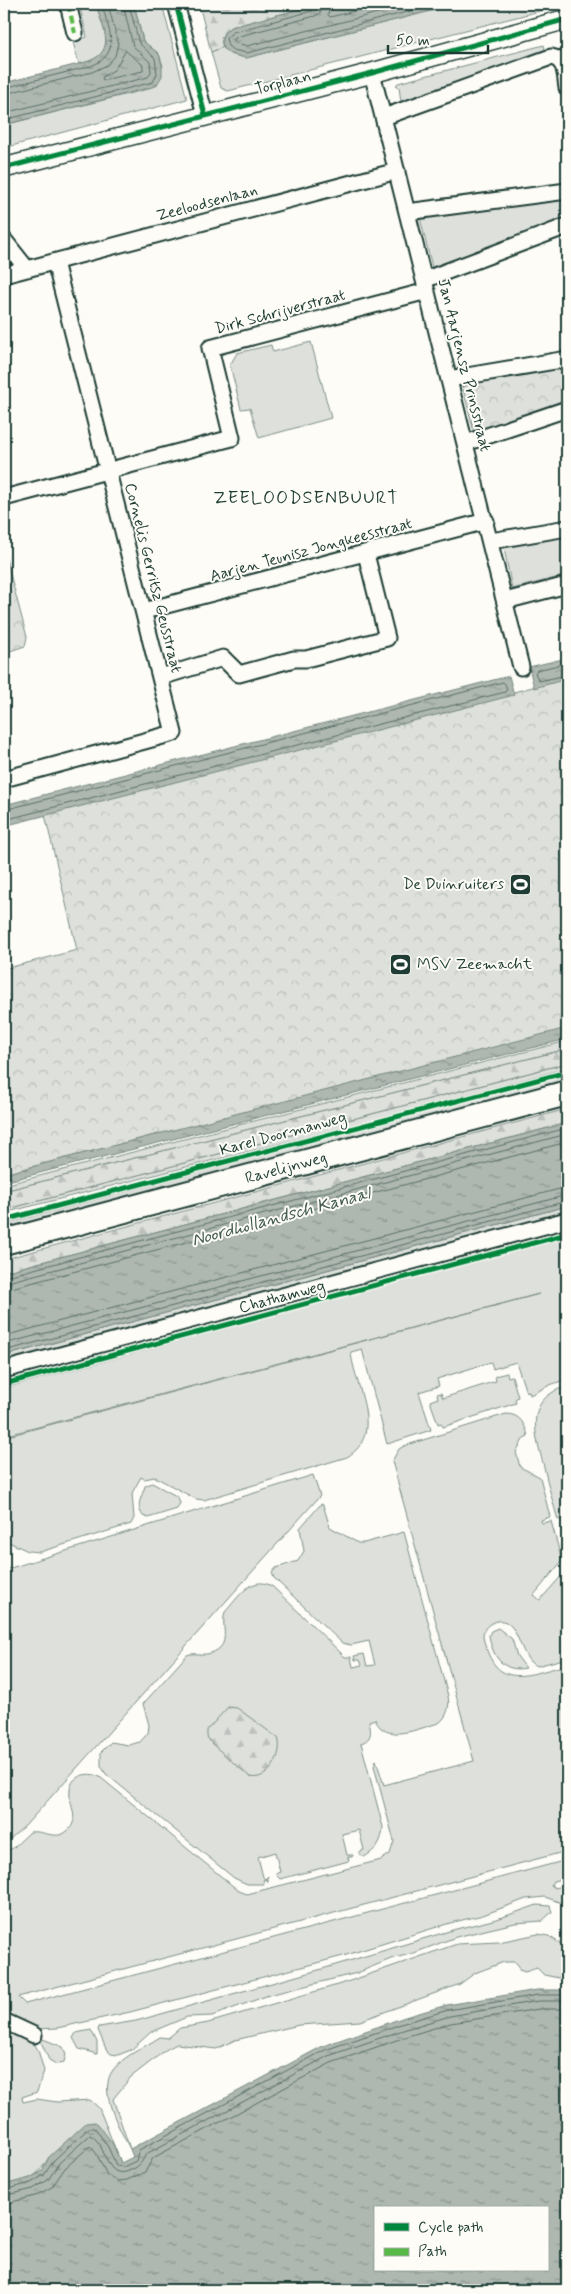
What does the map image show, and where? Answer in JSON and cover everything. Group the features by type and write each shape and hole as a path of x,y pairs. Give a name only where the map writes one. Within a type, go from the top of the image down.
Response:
{"main road":[{"name":"Ravelijnweg","path":"4,1242 567,1093"}],"street":[{"path":"68,4 75,33"},
{"path":"176,4 204,115"},
{"name":"Torplaan","path":"4,168 372,73 567,19"},
{"path":"384,117 551,57 558,58 562,62 567,88"},
{"name":"Jan Aarjensz Prinsstraat","path":"372,73 486,521 521,667"},
{"name":"Zeeloodsenlaan","path":"4,275 397,171"},
{"path":"407,212 567,191"},
{"path":"425,286 567,226"},
{"path":"4,240 27,269"},
{"name":"Cornelis Gerritsz Geusstraat","path":"4,779 174,732 55,262"},
{"name":"Dirk Schrijverstraat","path":"107,470 232,438 210,348 425,286"},
{"path":"449,378 567,358"},
{"path":"466,444 567,409"},
{"path":"4,498 107,470"},
{"name":"Aarjen Teunisz Jongkeesstraat","path":"144,612 486,521"},
{"path":"491,541 567,528"},
{"path":"161,677 223,658 239,674 294,659 306,659 387,638 366,554"},
{"path":"505,601 567,585"},
{"name":"Chathamweg","path":"4,1370 567,1220"},
{"path":"4,2021 34,2034"}],"green space":[{"path":"79,4 96,4 106,42 105,49 100,55 79,64 73,42 87,37"},
{"path":"134,4 162,4 187,99 4,148 4,125 148,89 163,66 159,54 143,41"},
{"path":"199,4 320,4 231,27 222,36 223,47 211,52"},
{"path":"458,4 567,4 228,91 221,88 211,52 223,47 230,54 246,58"},
{"path":"544,45 546,53 541,52 401,103 399,87 396,85 398,83"},
{"path":"567,197 567,220 432,267 420,218"},
{"path":"311,342 331,418 259,438 250,408 241,409 230,365 237,353 271,345 273,352"},
{"path":"567,364 567,399 474,432 461,381"},
{"path":"567,533 567,575 512,589 503,543"},
{"path":"4,551 27,637 25,646 4,653"},
{"path":"567,678 567,1029 4,1174 4,969 77,950 45,815"},
{"path":"567,1041 567,1049 4,1191 4,1185"},
{"path":"567,1049 567,1063 4,1210 4,1191"},
{"path":"567,1063 567,1068 349,1126 4,1213 4,1210"},
{"path":"567,1075 567,1083 4,1233 4,1224"},
{"path":"567,1109 567,1123 4,1272 4,1259"},
{"path":"567,1206 567,1214 4,1364 4,1356"},
{"path":"567,1227 567,1231 4,1381 4,1377"},
{"path":"567,1237 567,1379 530,1395 529,1391 526,1392 516,1362 493,1369 491,1362 437,1379 439,1386 419,1392 431,1430 387,1444 362,1349 351,1352 365,1408 366,1422 364,1436 358,1447 347,1457 204,1500 196,1499 155,1477 144,1479 141,1477 132,1493 134,1518 131,1524 40,1552 28,1551 4,1540 4,1437 539,1294 4,1436 4,1388"},
{"path":"507,1373 508,1377 512,1376 518,1397 515,1399 516,1403 443,1427 441,1423 438,1424 430,1401 438,1398 437,1394 441,1393 443,1398 496,1381 495,1376"},
{"path":"567,1386 567,1518 558,1520 538,1442 536,1419 538,1409 544,1400 553,1392"},
{"path":"511,1414 521,1420 525,1428 528,1436 524,1438 516,1452 520,1467 540,1477 550,1517 541,1520 542,1523 551,1521 562,1561 534,1595 540,1600 564,1573 567,1581 567,1658 537,1666 530,1662 525,1655 513,1628 507,1623 500,1621 487,1626 483,1637 496,1666 504,1673 525,1675 567,1665 567,1674 563,1675 567,1691 567,1851 18,1997 25,2004 567,1860 567,1878 553,1881 551,1885 555,1888 567,1885 567,1905 545,1897 526,1899 483,1915 450,1923 343,1956 130,2012 57,2028 37,2029 4,2016 4,1852 13,1848 30,1832 58,1835 66,1832 71,1827 74,1818 70,1790 71,1785 77,1778 91,1774 100,1777 239,1891 247,1894 381,1860 390,1854 394,1841 374,1766 376,1760 384,1785 474,1761 392,1461 399,1449 404,1446"},
{"path":"313,1475 320,1496 25,1826 4,1844 4,1570"},
{"path":"152,1483 178,1497 180,1503 177,1509 148,1518 143,1516 140,1501 145,1486"},
{"path":"321,1504 330,1527 358,1543 404,1532 449,1703 446,1714 439,1723 413,1731 394,1733 380,1727 375,1719 369,1721 371,1731 369,1737 361,1743 383,1827 380,1841 372,1851 364,1857 360,1854 359,1852 364,1850 359,1830 342,1834 347,1855 353,1855 348,1857 349,1861 280,1879 275,1874 280,1872 275,1852 258,1857 263,1877 265,1879 268,1876 268,1882 267,1879 263,1880 264,1884 247,1884 234,1878 106,1774 101,1766 101,1752 111,1742 128,1745 140,1742 148,1733 149,1725 143,1704 187,1655 208,1654 218,1650 224,1641 225,1612 240,1594 258,1583 265,1583 273,1587 345,1657 351,1657 353,1667 362,1665 360,1660 355,1660 354,1656 364,1654 367,1666 375,1665 369,1641 351,1645 342,1643 274,1578 272,1573 276,1568 298,1561 304,1551 300,1528"},
{"path":"498,1628 512,1639 517,1656 526,1668 511,1668 496,1656 489,1635 491,1631"},
{"path":"228,1707 237,1708 278,1738 279,1751 277,1758 269,1771 263,1775 250,1777 212,1744 207,1737 207,1730"},
{"path":"537,1905 550,1906 552,1912 542,1921 515,1923 456,1937 414,1953 391,1959 357,1973 269,1995 212,2016 187,2017 151,2032 131,2050 118,2055 111,2054 106,2049 98,2030 99,2027 136,2021 322,1969 456,1929 497,1919"},
{"path":"538,1934 549,1936 567,1948 567,1974 561,1975 559,1978 544,1975 537,1968 525,1972 519,1970 519,1966 515,1962 504,1962 475,1973 460,1984 360,2021 299,2025 235,2040 216,2049 177,2044 167,2049 131,2077 113,2099 130,2149 116,2121 109,2099 108,2088 113,2070 122,2060 160,2037 168,2038 180,2028 208,2023 344,1983 457,1944 499,1942"},
{"path":"4,2025 32,2040 38,2050 44,2071 37,2092 22,2097 23,2102 37,2099 57,2102 90,2100 99,2108 121,2163 113,2144 49,2157 36,2174 4,2185"},
{"path":"91,2030 97,2042 97,2054 79,2049 73,2038 76,2033"},
{"path":"43,2039 63,2047 66,2054 64,2062 56,2064 49,2060 41,2042"}],"water":[{"path":"96,4 134,4 143,41 159,54 162,65 162,76 156,86 4,125 4,83 90,61 103,50 105,44 104,29"},
{"path":"320,4 458,4 246,58 230,54 224,49 223,36 231,27"},
{"path":"567,658 567,679 534,688 529,667"},
{"path":"509,676 514,695 4,826 4,805"},
{"path":"567,1028 567,1039 4,1182 4,1174"},
{"name":"Noordhollandsch Kanaal","path":"567,1123 567,1206 4,1356 4,1272"},
{"path":"537,1990 567,1990 567,2290 4,2290 4,2185 30,2178 42,2171 49,2157 86,2123 95,2122 98,2124 113,2144 121,2163 133,2157 130,2149 323,2046 405,2017 447,2005"}],"marked path":[{"path":"68,4 75,33"}],"cycle path":[{"path":"176,4 205,115"},
{"path":"4,168 372,73 567,19"},
{"name":"Karel Doormanweg","path":"4,1220 567,1072"},
{"path":"4,1384 567,1234"}],"place":[{"name":"De Duinruiters","path":"520,884"},
{"name":"MSV Zeemacht","path":"401,964"}],"district":[{"name":"ZEELOODSENBUURT","path":"306,498"}]}
